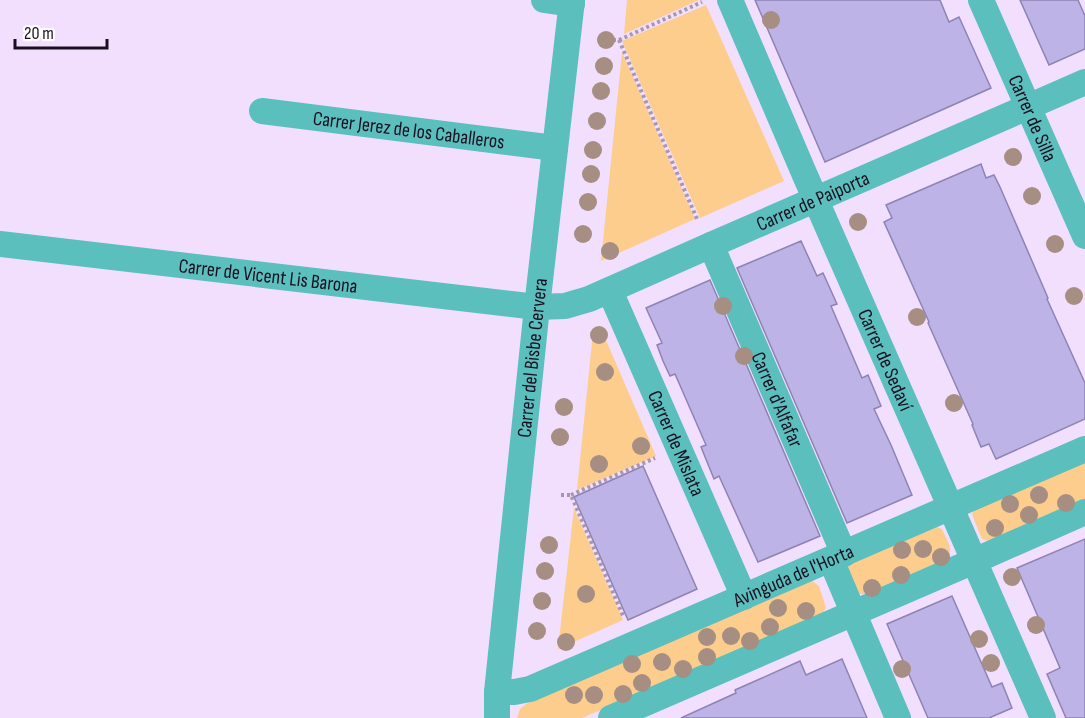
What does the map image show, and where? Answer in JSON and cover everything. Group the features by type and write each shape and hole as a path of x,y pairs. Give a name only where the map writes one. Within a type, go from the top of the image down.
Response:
{"street":[{"path":"544,0 572,2"},
{"name":"Carrer de Sedaví","path":"730,0 1043,718"},
{"name":"Carrer de Silla","path":"981,0 1085,236"},
{"name":"Carrer del Bisbe Cervera","path":"497,718 497,692 537,307 572,2"},
{"name":"Carrer de Paiporta","path":"537,307 565,306 586,301 610,291 705,234 816,200 1085,82"},
{"name":"Carrer Jerez de los Caballeros","path":"262,111 555,148"},
{"name":"Carrer d'Alfafar","path":"705,234 837,557 854,613 898,718"},
{"name":"Carrer de Vicent Lis Barona","path":"0,244 537,307"},
{"name":"Carrer de Mislata","path":"610,291 744,597"},
{"name":"Avinguda de l'Horta","path":"497,692 530,689 1085,449"},
{"path":"611,718 1085,512"}],"path":[{"path":"613,40 619,40 705,0"},
{"path":"619,40 705,234"},
{"path":"561,495 571,495 660,456"},
{"path":"571,495 628,627"}],"shaded area":[{"path":"627,0 699,0 624,34"},
{"path":"706,5 784,181 700,218 622,41"},
{"path":"622,52 695,219 601,261"},
{"path":"602,331 656,456 577,490 593,332"},
{"path":"1085,461 1085,499 992,540 982,539 972,514 974,510"},
{"path":"574,508 623,620 558,649"},
{"path":"937,527 942,529 949,545 950,552 947,560 867,594 860,594 856,591 848,565"},
{"path":"812,581 819,586 826,608 823,613 813,618 582,718 517,718 520,709 526,704"}],"building":[{"path":"755,0 940,0 949,22 959,17 991,88 825,162"},
{"path":"1020,0 1078,0 1085,16 1085,49 1049,65"},
{"path":"981,164 986,178 994,175 1000,187 1085,383 1085,419 996,459 989,444 981,447 884,222 892,218 886,205"},
{"path":"801,241 817,276 823,273 837,304 831,306 862,378 868,375 881,406 874,409 912,495 847,523 737,268"},
{"path":"710,280 820,536 758,562 719,476 714,479 701,447 706,445 675,374 670,376 663,361 657,345 662,343 646,308"},
{"path":"643,466 697,589 628,620 574,497"},
{"path":"1085,539 1085,718 1066,718 1047,674 1060,668 1017,568"},
{"path":"952,596 992,687 1002,683 1012,708 989,718 928,718 887,624"},
{"path":"842,659 867,718 681,718 736,693 735,690 800,661 806,675"}]}
